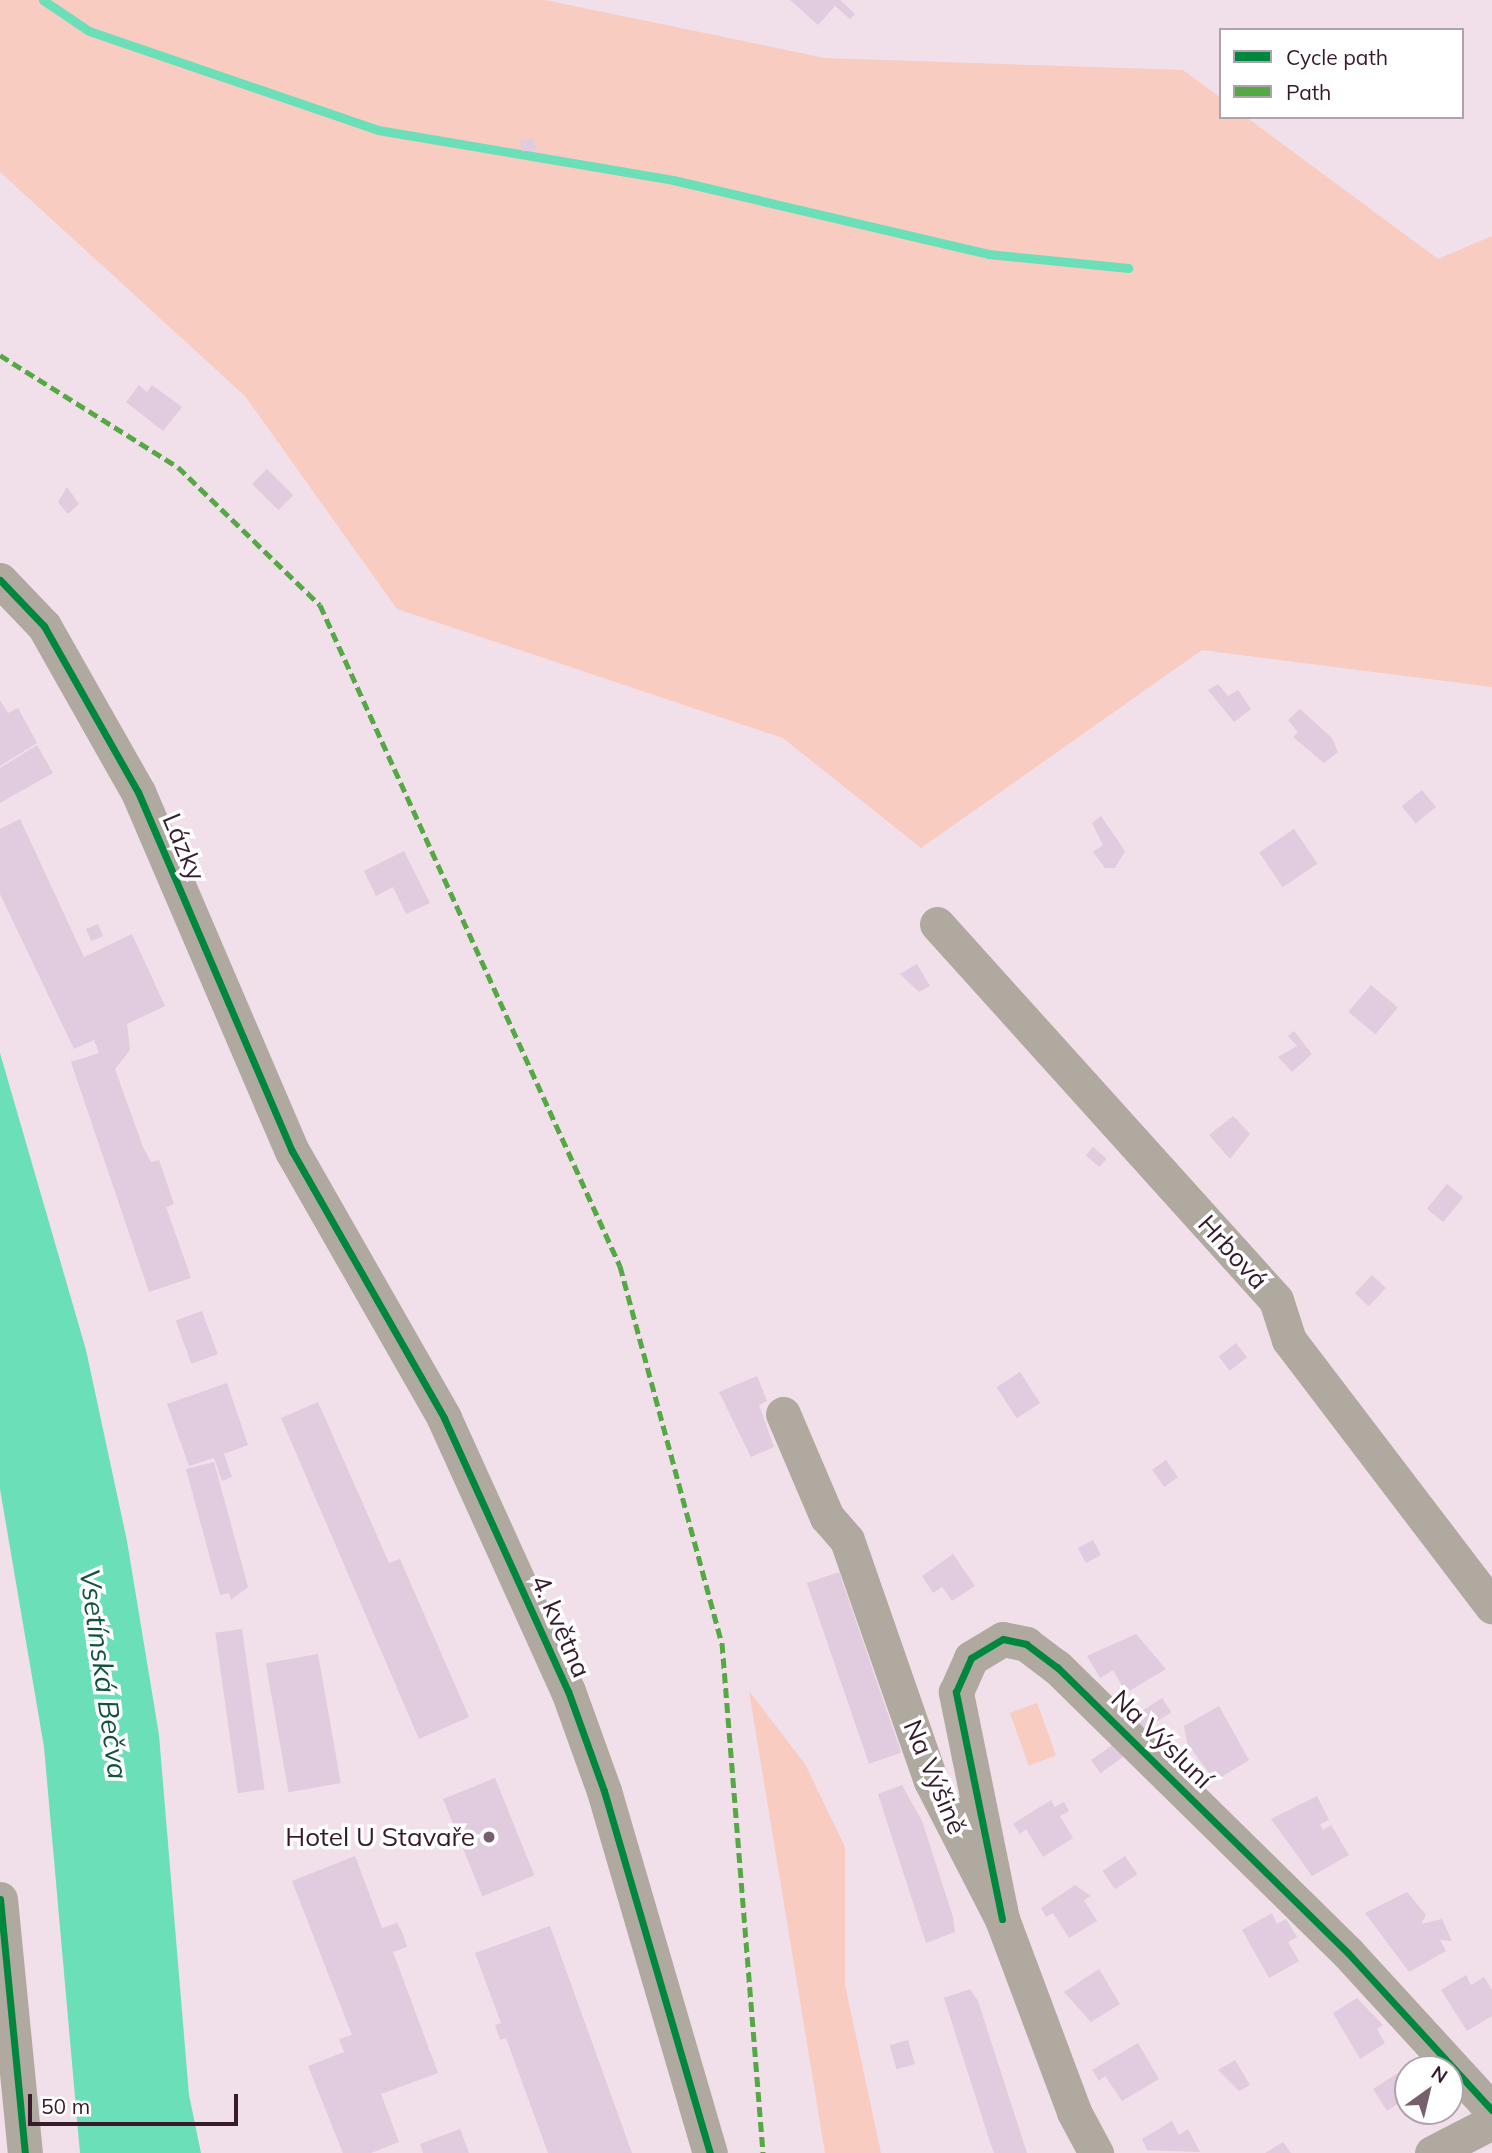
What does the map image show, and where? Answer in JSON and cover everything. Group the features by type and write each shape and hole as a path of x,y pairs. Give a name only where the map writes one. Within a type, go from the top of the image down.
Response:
{"street":[{"name":"Lázky","path":"0,580 44,626 138,792 292,1151"},
{"name":"Hrbová","path":"937,924 1276,1300 1289,1340 1492,1606"},
{"name":"4. května","path":"292,1151 444,1418 568,1690 604,1791 710,2153"},
{"name":"Na Výšině","path":"783,1413 827,1517 847,1540 931,1781 1002,1919 1073,2112 1096,2153"},
{"name":"Na Výsluní","path":"1002,1919 956,1692 971,1658 1003,1639 1026,1644 1057,1667 1348,1953 1492,2110"},
{"path":"0,1899 8,2058 25,2153"},
{"path":"1432,2153 1492,2122"}],"shaded area":[{"path":"0,0 545,0 825,58 1183,70 1219,97 1219,119 1249,119 1438,259 1492,236 1492,687 1202,650 921,848 783,738 397,609 245,396 0,172"},
{"path":"749,1691 805,1764 845,1847 845,1985 881,2153 825,2153"},
{"path":"1037,1703 1056,1756 1029,1766 1010,1713"}],"water":[{"name":"Vsetínská Bečva","path":"0,1053 86,1350 127,1541 159,1735 189,2095 201,2153 80,2153 44,1747 0,1489"}],"building":[{"path":"790,0 840,0 855,14 850,19 835,6 818,25"},
{"path":"533,138 537,151 522,151 520,141"},
{"path":"139,385 147,392 152,385 182,407 163,431 126,402"},
{"path":"267,469 293,495 278,510 252,484"},
{"path":"67,487 79,504 68,514 58,502"},
{"path":"1218,684 1228,696 1238,690 1251,709 1234,722 1208,690"},
{"path":"0,700 8,713 18,708 37,743 0,766"},
{"path":"1300,709 1332,738 1338,752 1324,763 1293,737 1298,732 1288,720"},
{"path":"37,745 53,773 0,803 0,768"},
{"path":"1422,790 1436,807 1416,823 1402,806"},
{"path":"1101,816 1125,851 1115,868 1105,868 1093,852 1103,845 1092,823"},
{"path":"20,819 84,957 132,934 165,1006 127,1024 130,1050 115,1069 143,1147 151,1162 159,1160 174,1204 166,1207 191,1278 149,1292 71,1062 99,1053 94,1040 74,1049 0,894 0,829"},
{"path":"1294,829 1317,864 1283,887 1259,852"},
{"path":"404,851 430,903 406,914 393,887 376,896 364,871"},
{"path":"98,924 103,936 91,941 86,929"},
{"path":"917,964 930,986 919,992 900,974"},
{"path":"1371,985 1398,1007 1375,1034 1349,1012"},
{"path":"1294,1031 1312,1054 1292,1072 1278,1057 1297,1046 1288,1036"},
{"path":"1233,1116 1250,1134 1230,1159 1209,1135"},
{"path":"1093,1147 1107,1159 1099,1167 1086,1155"},
{"path":"1447,1184 1463,1197 1443,1222 1427,1209"},
{"path":"1372,1275 1386,1288 1369,1306 1355,1293"},
{"path":"202,1311 218,1354 191,1364 176,1321"},
{"path":"1236,1343 1247,1357 1230,1371 1219,1357"},
{"path":"1020,1372 1040,1403 1017,1418 997,1387"},
{"path":"757,1376 767,1401 759,1405 774,1447 751,1457 719,1392"},
{"path":"227,1383 248,1445 224,1454 232,1477 222,1481 214,1458 189,1466 167,1404"},
{"path":"318,1402 389,1563 400,1559 469,1717 419,1739 281,1418"},
{"path":"1166,1460 1178,1477 1164,1487 1152,1470"},
{"path":"214,1462 248,1587 231,1600 229,1593 220,1595 186,1469"},
{"path":"1093,1540 1101,1555 1086,1563 1078,1548"},
{"path":"953,1554 975,1586 952,1601 942,1587 933,1593 922,1576"},
{"path":"839,1572 901,1753 869,1764 807,1583"},
{"path":"242,1629 265,1789 238,1793 215,1633"},
{"path":"1136,1634 1166,1669 1126,1693 1113,1670 1100,1678 1087,1656"},
{"path":"318,1654 341,1783 289,1792 266,1663"},
{"path":"1162,1698 1171,1712 1144,1730 1134,1716"},
{"path":"1219,1706 1249,1760 1215,1781 1187,1743 1184,1726"},
{"path":"1114,1744 1123,1757 1100,1773 1091,1760"},
{"name":"Hotel U Stavaře","path":"495,1778 534,1875 482,1896 443,1799"},
{"path":"902,1785 922,1821 953,1917 955,1932 926,1943 878,1794"},
{"path":"1317,1796 1329,1820 1320,1824 1323,1830 1331,1825 1349,1855 1312,1876 1271,1819"},
{"path":"1051,1800 1055,1807 1064,1802 1069,1811 1060,1816 1073,1838 1043,1857 1026,1829 1020,1834 1013,1824"},
{"path":"355,1856 382,1928 397,1923 403,1934 407,1947 393,1952 438,2073 381,2094 399,2142 371,2153 343,2153 308,2066 344,2052 339,2039 352,2035 292,1881"},
{"path":"1125,1856 1137,1874 1115,1889 1103,1871"},
{"path":"1075,1885 1091,1896 1084,1900 1097,1921 1069,1938 1053,1913 1046,1917 1041,1908"},
{"path":"1407,1892 1426,1915 1421,1924 1442,1919 1452,1941 1440,1940 1446,1951 1409,1972 1365,1913"},
{"path":"1272,1913 1277,1924 1286,1919 1297,1937 1288,1942 1299,1961 1269,1978 1242,1930"},
{"path":"550,1926 632,2153 548,2153 506,2038 500,2040 495,2025 501,2023 475,1953"},
{"path":"1099,1969 1120,2004 1091,2022 1064,1992"},
{"path":"1466,1975 1471,1985 1484,1977 1492,1990 1492,2016 1467,2031 1441,1990"},
{"path":"970,1989 978,2001 1027,2153 994,2153 991,2145 944,1998"},
{"path":"1357,1998 1383,2025 1377,2029 1385,2043 1360,2059 1333,2013"},
{"path":"908,2040 915,2064 897,2069 890,2045"},
{"path":"1138,2043 1159,2079 1122,2101 1105,2076 1099,2081 1092,2070"},
{"path":"1235,2060 1250,2085 1239,2091 1218,2070"},
{"path":"1394,2076 1394,2106 1387,2111 1373,2089"},
{"path":"1172,2121 1179,2135 1188,2129 1200,2152 1147,2150 1142,2139"},
{"path":"460,2129 469,2153 423,2153 420,2144"},
{"path":"1283,2142 1291,2153 1265,2153"}],"waterway":[{"path":"43,0 89,31 378,130 673,180 988,254 1128,268"}],"marked path":[{"path":"0,355 178,467 320,605 620,1266 722,1643 763,2153"}],"cycle path":[{"path":"0,580 44,626 138,792 292,1151 444,1418 568,1691 604,1791 710,2153"},
{"path":"1002,1919 956,1692 971,1658 1003,1639 1026,1644 1057,1667 1348,1953 1492,2110"},
{"path":"0,1899 25,2153"}],"place":[{"name":"Hotel U Stavaře","path":"489,1837"}]}
